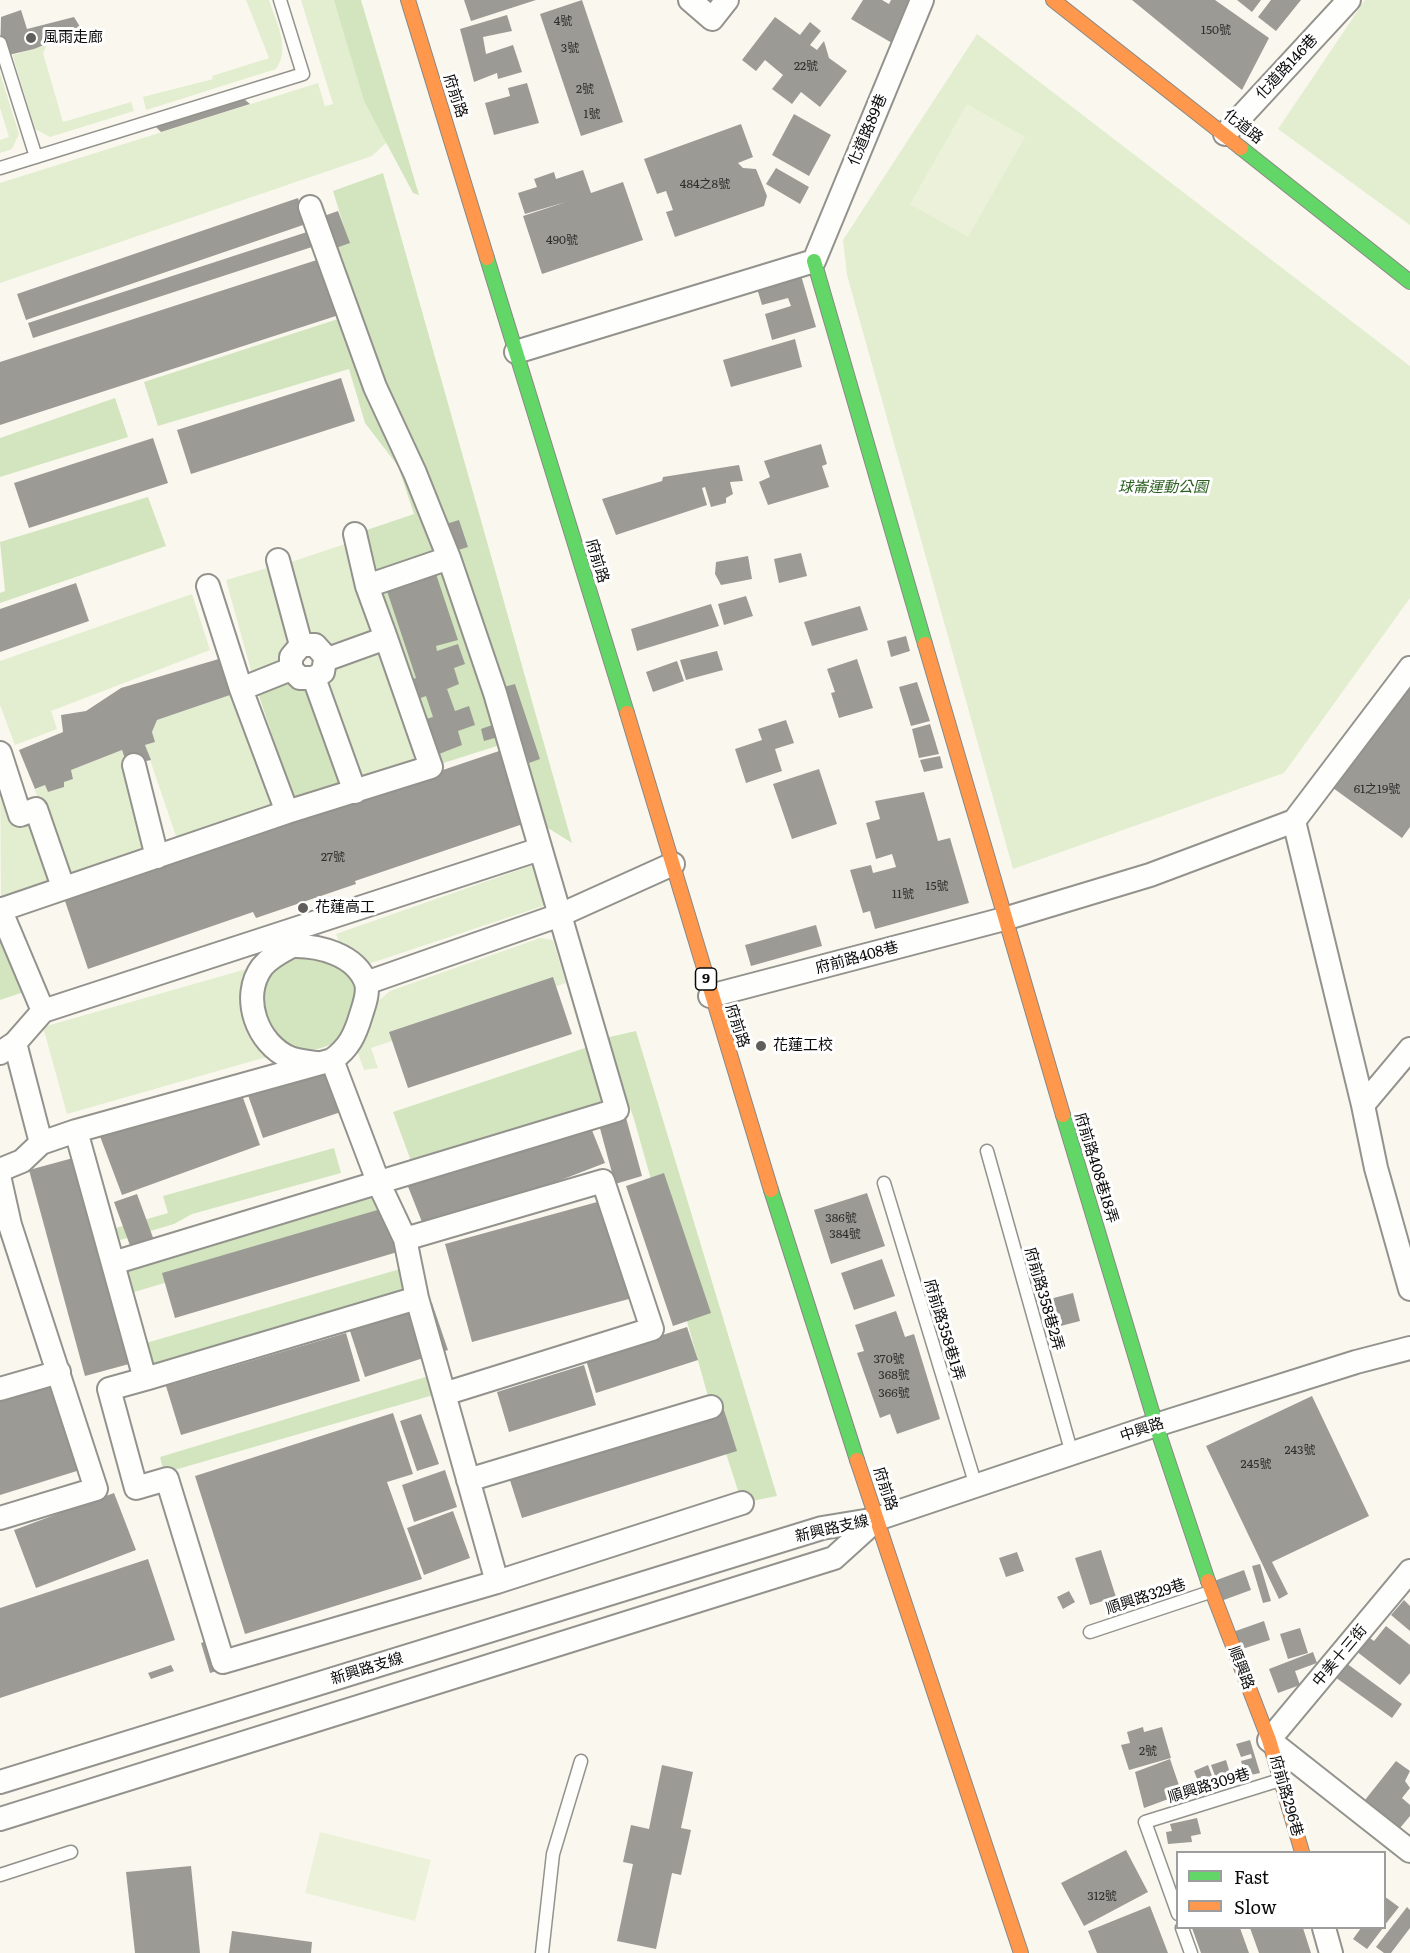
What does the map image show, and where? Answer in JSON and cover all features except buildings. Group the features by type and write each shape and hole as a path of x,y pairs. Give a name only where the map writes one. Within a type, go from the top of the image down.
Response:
{"street":[{"name":"府前路","path":"408,0 673,864 710,996 877,1519 1022,1953"},
{"path":"690,0 712,19 727,0"},
{"name":"化道路89巷","path":"814,261 922,0"},
{"name":"化道路","path":"1053,0 1410,282"},
{"name":"化道路146巷","path":"1225,134 1349,0"},
{"path":"113,1263 379,1185 618,1110 495,693 449,558 415,473 375,387 310,207"},
{"path":"516,352 814,261"},
{"name":"府前路408巷18弄","path":"814,261 1005,920 1156,1425"},
{"path":"43,1011 0,909 287,812 431,767 367,586 355,534"},
{"path":"367,586 449,558"},
{"path":"278,560 301,645"},
{"path":"208,586 241,689 287,812"},
{"path":"301,645 291,657 291,669 300,678 386,638"},
{"path":"301,645 315,645 325,656 320,669 355,792"},
{"path":"1410,668 1294,821 1364,1105 1376,1168 1410,1289"},
{"path":"241,689 291,669"},
{"path":"0,753 20,815 36,809 63,887"},
{"path":"134,765 157,857"},
{"name":"府前路408巷","path":"710,996 1005,920 1150,875 1294,821"},
{"path":"41,1143 8,1048 43,1011 290,939 540,849"},
{"path":"366,983 560,915 673,864"},
{"path":"0,1170 22,1161 41,1143 76,1131 326,1062 350,1046 366,997 366,983 352,966 335,952 290,939"},
{"path":"290,939 261,968 255,982 252,1008 260,1030 280,1051 290,1058 326,1062"},
{"path":"1364,1105 1410,1049"},
{"path":"326,1062 405,1239 417,1298 496,1582"},
{"path":"76,1131 144,1379"},
{"path":"0,1180 5,1226 58,1372 96,1489 0,1518"},
{"path":"405,1239 603,1181 652,1329 444,1395"},
{"path":"417,1298 109,1389 136,1488 167,1479 223,1662 496,1582 742,1503"},
{"name":"中興路","path":"877,1519 1156,1425 1356,1362 1410,1348"},
{"path":"0,1389 58,1372"},
{"path":"468,1480 711,1407"},
{"name":"順興路","path":"1156,1425 1211,1591 1269,1740"},
{"name":"新興路支線","path":"0,1782 822,1528 877,1519"},
{"name":"新興路支線","path":"0,1819 834,1558 877,1519"},
{"name":"中美十三街","path":"1269,1740 1410,1571"},
{"path":"1269,1740 1410,1851"},
{"name":"府前路296巷","path":"1269,1740 1302,1851"},
{"path":"1324,1929 1331,1953"}],"lane":[{"path":"0,168 303,74 280,0"},
{"path":"0,43 36,157"},
{"name":"府前路358巷2弄","path":"987,1152 1072,1454"},
{"name":"府前路358巷1弄","path":"884,1183 976,1485"},
{"name":"順興路329巷","path":"1090,1632 1211,1591"},
{"path":"542,1953 553,1854 580,1761"},
{"name":"順興路309巷","path":"1176,1908 1145,1822 1281,1780"},
{"path":"0,1875 71,1852"},
{"path":"1182,1929 1191,1953"}],"green space":[{"path":"246,0 269,0 282,44 280,61 276,69 146,110 143,97 213,79 212,76 269,58"},
{"path":"301,0 335,0 364,101 387,142 372,156 0,283 0,183 318,83 325,106 333,104"},
{"path":"334,0 361,0 419,195 413,193 364,101"},
{"path":"1365,0 1410,0 1410,225 1278,129"},
{"name":"球崙運動公園","path":"977,34 1410,366 1410,598 1284,773 1013,869 847,275 843,240"},
{"path":"47,45 43,53 63,122 131,102 134,111 50,137 35,129 12,53 13,55"},
{"path":"0,73 19,134 12,149 0,153 0,140 9,137 0,108"},
{"path":"967,104 1025,137 968,237 910,204"},
{"path":"383,173 572,843 543,825 500,745 431,767 355,534 414,514 398,466 365,423 349,369 158,426 144,382 344,317 323,242 349,243 333,191"},
{"path":"115,398 128,437 0,477 0,438"},
{"path":"148,497 166,546 0,603 0,593 5,591 0,542"},
{"path":"351,542 379,635 328,653 306,641 285,564"},
{"path":"274,566 296,643 286,666 253,678 226,580"},
{"path":"192,594 210,650 51,711 57,729 15,745 0,705 0,661"},
{"path":"381,643 425,759 356,783 319,682 332,661"},
{"path":"290,674 310,682 347,786 294,800 257,690"},
{"path":"233,694 278,806 177,839 145,745 154,742 152,732 157,720"},
{"path":"122,750 152,850 64,879 35,790 45,785 48,792 64,787 64,782 73,779 71,770"},
{"path":"0,768 33,814 56,881 1,898"},
{"path":"536,864 549,904 365,965 341,948 336,934"},
{"path":"0,922 24,992 0,1000"},
{"path":"540,938 553,940 566,983 371,1048 378,1068 364,1070 357,1050 371,1007 390,991"},
{"path":"308,954 326,958 342,968 352,984 356,1002 352,1020 342,1036 326,1046 308,1050 290,1046 274,1036 264,1020 260,1002 264,984 274,968 290,958"},
{"path":"250,968 277,1054 67,1114 43,1027"},
{"path":"636,1031 777,1496 742,1503 711,1407 651,1193 652,1183 634,1119 605,1038"},
{"path":"588,1047 609,1113 415,1172 393,1112"},
{"path":"334,1148 341,1173 192,1214 174,1224 120,1240 116,1228 168,1213 163,1196"},
{"path":"379,1184 391,1215 131,1293 119,1261"},
{"path":"400,1269 407,1293 153,1367 146,1343"},
{"path":"432,1375 437,1394 164,1473 160,1457"},
{"path":"320,1832 431,1860 415,1921 305,1893"}],"traffic: fast":[{"path":"1241,148 1410,282"},
{"path":"487,258 627,713"},
{"path":"814,261 925,644"},
{"path":"1063,1115 1156,1425 1208,1581"},
{"path":"771,1190 857,1460"}],"traffic: slow":[{"path":"408,0 487,258"},
{"path":"1053,0 1241,148"},
{"path":"925,644 1063,1115"},
{"path":"627,713 771,1190"},
{"path":"857,1460 1021,1953"},
{"path":"1208,1581 1269,1740 1302,1851"}],"place":[{"name":"風雨走廊","path":"31,38"},
{"name":"花蓮高工","path":"303,908"},
{"name":"花蓮工校","path":"761,1046"}]}
